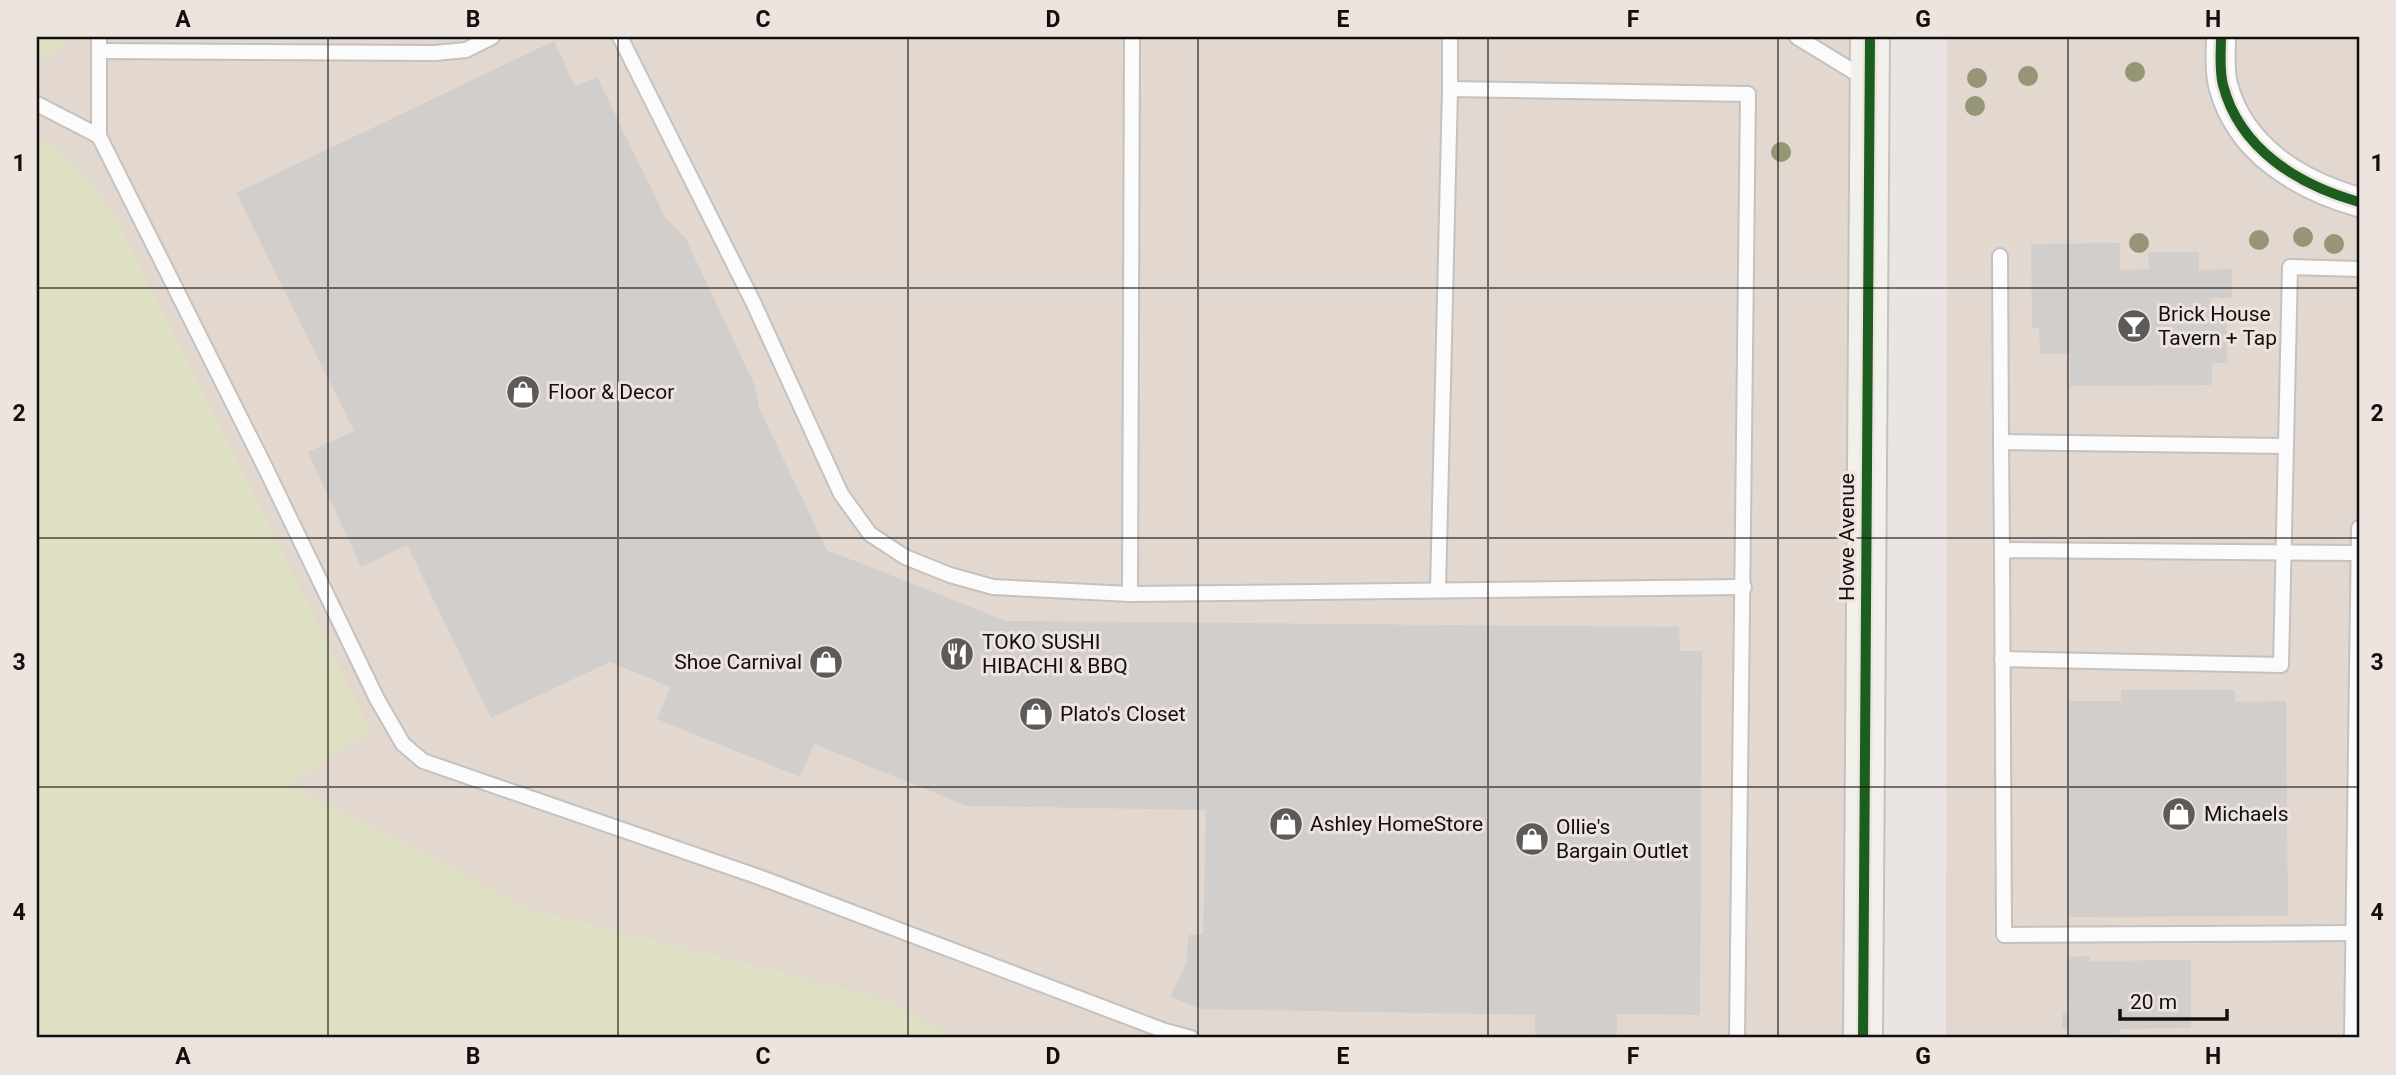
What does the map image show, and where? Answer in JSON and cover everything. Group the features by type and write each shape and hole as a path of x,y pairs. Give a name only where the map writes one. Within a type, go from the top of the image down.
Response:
{"street":[{"name":"Howe Avenue","path":"1863,1038 1870,37"},
{"path":"2221,37 2223,84 2231,108 2261,150 2275,163 2314,187 2359,202"}],"lane":[{"path":"492,37 466,50 435,53 99,44 99,136 264,465 377,699 403,744 423,761 758,877 1165,1031 1191,1038"},
{"path":"620,37 753,302 841,494 870,534 905,556 950,575 993,587 1130,594 1744,587"},
{"path":"1130,594 1132,37"},
{"path":"1438,590 1450,37"},
{"path":"1797,37 1870,82"},
{"path":"1450,89 1748,94 1737,1038"},
{"path":"37,104 99,136"},
{"path":"2000,257 2004,935 2354,933"},
{"path":"2002,659 2281,665 2290,267 2359,269"},
{"path":"2001,442 2286,446"},
{"path":"2352,1038 2357,904 2359,528"},
{"path":"2002,550 2359,553"}],"shaded area":[{"path":"37,37 1870,37 1863,1038 37,1038"},
{"path":"1947,37 2359,37 2359,1038 1946,1038"}],"green space":[{"path":"37,37 69,37 54,55 37,62"},
{"path":"37,135 75,164 101,196 120,226 371,731 290,785 534,910 883,998 956,1038 37,1038"}],"building":[{"path":"554,41 575,86 597,77 665,217 686,239 755,386 759,408 827,550 1006,621 1679,627 1680,651 1702,651 1700,1015 1617,1014 1617,1038 1535,1038 1535,1015 1202,1009 1170,997 1187,962 1188,935 1203,934 1206,810 967,806 814,744 800,777 657,719 670,687 610,662 491,718 407,545 361,567 308,452 354,431 236,193"},
{"path":"2120,243 2120,270 2149,269 2148,252 2199,252 2199,270 2232,269 2232,298 2211,298 2211,315 2227,315 2227,363 2212,363 2212,385 2070,386 2070,354 2040,354 2039,328 2032,328 2031,244"},
{"path":"2121,690 2235,690 2235,702 2286,701 2288,916 2069,917 2069,701 2121,701"},
{"path":"2089,956 2090,961 2191,960 2191,1028 2119,1029 2119,1034 2069,1034 2068,1029 2062,1029 2063,1012 2068,1012 2067,957"}],"cycle path":[{"path":"1863,1038 1870,37"},
{"path":"2221,37 2223,85 2231,108 2258,146 2294,175 2315,186 2359,202"}],"place":[{"name":"Brick House Tavern + Tap","path":"2134,326"},
{"name":"Floor & Decor","path":"523,392"},
{"name":"TOKO SUSHI HIBACHI & BBQ","path":"957,654"},
{"name":"Shoe Carnival","path":"826,662"},
{"name":"Plato's Closet","path":"1036,714"},
{"name":"Michaels","path":"2179,814"},
{"name":"Ashley HomeStore","path":"1286,824"},
{"name":"Ollie's Bargain Outlet","path":"1532,839"}]}
